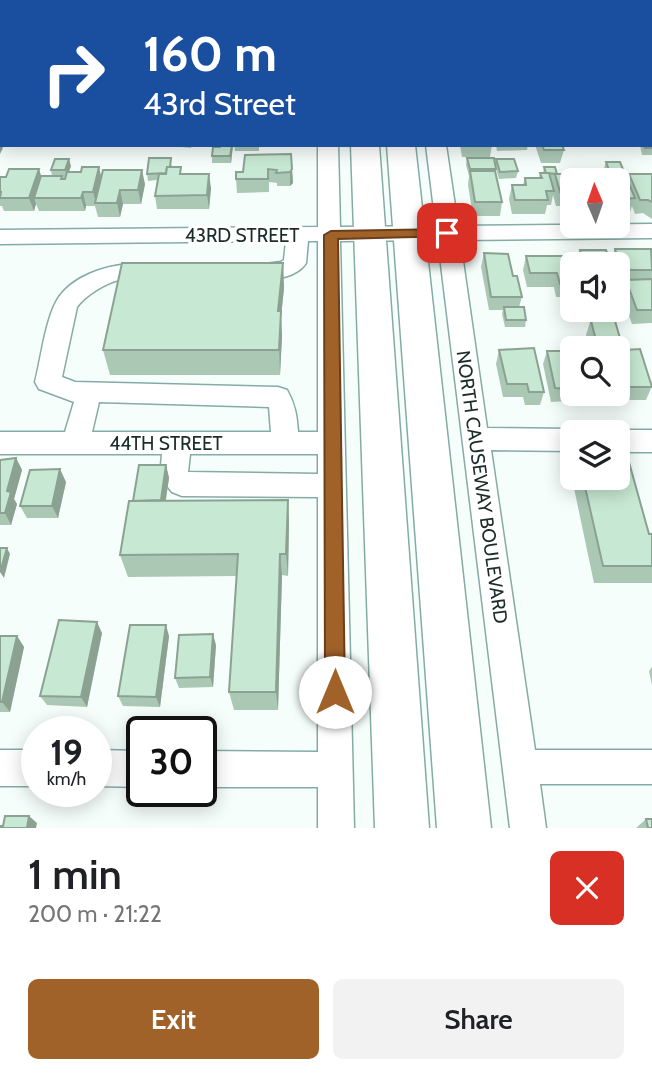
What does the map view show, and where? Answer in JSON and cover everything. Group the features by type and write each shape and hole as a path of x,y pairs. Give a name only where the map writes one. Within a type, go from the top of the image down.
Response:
{"highway":[{"name":"NORTH CAUSEWAY BOULEVARD","path":"366,147 409,234 402,828"},
{"name":"NORTH CAUSEWAY BOULEVARD","path":"401,147 464,828"}],"street":[{"path":"328,147 336,828"},
{"name":"NORTH CAUSEWAY BOULEVARD","path":"435,147 409,234 476,439 528,828"},
{"name":"43RD STREET","path":"0,237 652,231"},
{"path":"220,272 286,269 295,263 297,235"},
{"path":"114,272 123,236"},
{"path":"180,272 114,272 75,293 66,305 48,382 73,392 278,397 284,412 285,443"},
{"path":"76,443 89,392"},
{"path":"476,439 560,440"},
{"path":"630,441 652,441"},
{"name":"44TH STREET","path":"0,443 333,443"},
{"path":"177,443 174,477 182,485 333,486"},
{"path":"519,767 652,767"},
{"path":"0,768 21,768"},
{"path":"217,769 336,770"}],"building":[{"path":"213,147 232,147 230,156 212,156"},
{"path":"543,147 563,147 564,150 544,150"},
{"path":"291,154 290,172 276,173 277,170 268,169 268,179 236,179 236,172 243,172 245,155"},
{"path":"149,158 171,158 170,167 167,167 166,173 147,174"},
{"path":"467,158 494,158 496,169 470,169"},
{"path":"55,159 69,159 65,170 51,170"},
{"path":"496,159 514,159 518,171 500,172"},
{"path":"606,162 620,162 622,168 608,168"},
{"path":"82,167 99,167 93,192 83,192 81,198 34,198 41,176 62,176 61,179 65,179 67,172 81,172"},
{"path":"167,167 181,167 180,174 209,174 207,195 155,196 159,174 166,174"},
{"path":"544,167 555,167 557,174 546,173"},
{"path":"9,169 39,169 29,198 0,198 0,177 6,177"},
{"path":"103,170 142,170 138,190 120,190 117,203 95,203"},
{"path":"470,171 495,171 502,202 475,202"},
{"path":"540,173 549,173 554,191 546,191 548,200 515,200 512,185 526,185 525,178 542,178"},
{"path":"555,174 560,174 560,192"},
{"path":"630,174 652,174 652,202 640,200"},
{"path":"630,186 635,198 630,198"},
{"path":"615,249 651,249 652,270 630,270 630,252 616,252"},
{"path":"580,250 607,252 581,252"},
{"path":"484,253 508,254 522,297 491,297"},
{"path":"526,256 560,256 560,284 557,273 530,273"},
{"path":"122,263 283,263 278,311 281,311 279,350 103,350"},
{"path":"652,279 652,310 637,310 630,291 630,280"},
{"path":"504,307 524,307 526,320 506,320"},
{"path":"591,322 615,322 619,336 595,336"},
{"path":"534,348 544,392 529,392 527,384 507,384 499,350"},
{"path":"640,349 652,387 630,387 630,350"},
{"path":"547,351 560,351 560,388 555,388"},
{"path":"16,458 7,491 11,492 5,513 0,513 0,460"},
{"path":"139,465 166,465 161,500 133,501"},
{"path":"630,466 649,534 652,534 652,566 603,566 586,490 630,490"},
{"path":"60,469 52,506 20,506 30,470"},
{"path":"288,500 286,554 280,554 276,692 229,692 238,554 120,555 129,501"},
{"path":"0,548 7,548 0,572"},
{"path":"59,620 97,622 81,697 40,696"},
{"path":"130,625 166,625 156,697 118,696"},
{"path":"213,634 210,677 175,678 179,635"},
{"path":"0,636 17,636 2,702 0,702"},
{"path":"5,816 29,816 27,828 0,828"},
{"path":"646,819 652,819 652,828 648,828"}],"route":[{"path":"335,692 331,235 447,233"}]}
